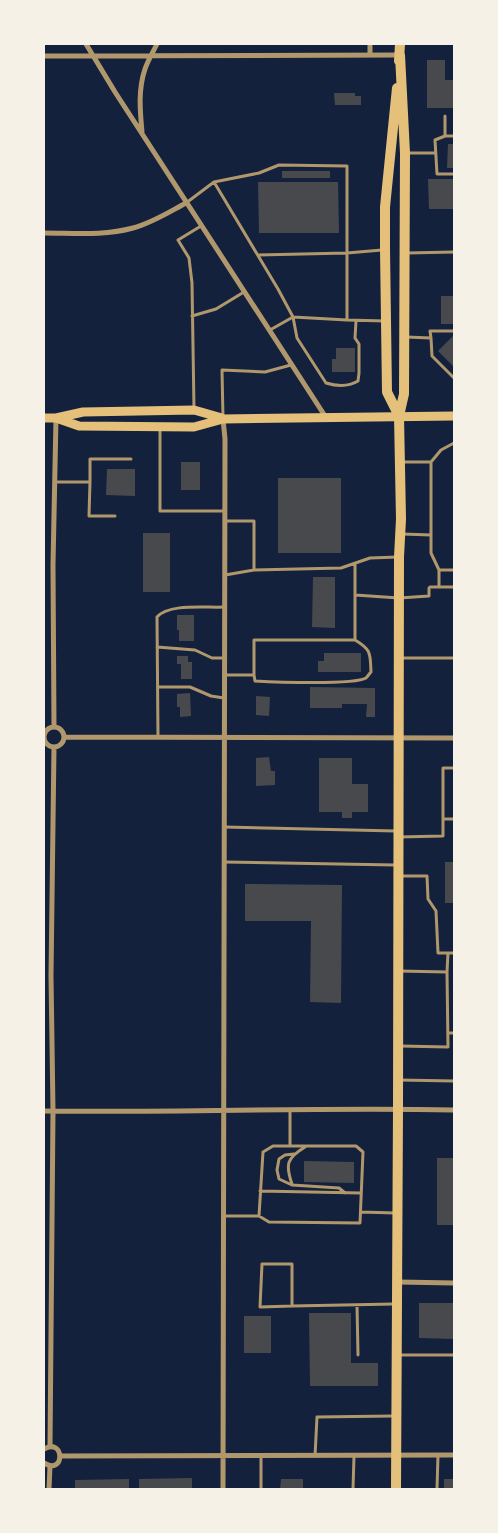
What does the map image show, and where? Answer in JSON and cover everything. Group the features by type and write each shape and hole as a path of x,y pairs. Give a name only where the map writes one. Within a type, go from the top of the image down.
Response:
{"main road":[{"path":"396,1489 399,416 404,394 406,253 405,153 400,44"},
{"path":"399,416 387,392 385,206 400,55"},
{"path":"44,418 56,418 82,412 194,410 223,419"},
{"path":"56,418 79,426 194,427 223,419 325,416 454,416"}],"street":[{"path":"86,44 186,203 325,416"},
{"path":"142,133 140,86 146,67 157,44"},
{"path":"370,44 370,54"},
{"path":"44,56 152,54 400,55"},
{"path":"44,233 104,233 120,231 148,223 186,203"},
{"path":"54,726 53,565 56,418"},
{"path":"222,1489 225,512 225,439 223,419"},
{"path":"54,726 62,730 65,737 61,745 54,747 46,743 44,737 46,730 54,726"},
{"path":"65,737 454,738"},
{"path":"50,1446 53,1111 50,976 54,747"},
{"path":"44,1111 454,1110"},
{"path":"398,1282 454,1283"},
{"path":"44,1449 50,1446 57,1449 60,1456 57,1464 47,1465 49,1489"},
{"path":"60,1456 454,1455"}],"lane":[{"path":"445,116 445,136"},
{"path":"454,136 445,136 435,140 437,174 454,174"},
{"path":"405,153 436,153"},
{"path":"186,203 214,182 259,173 279,165 347,166 347,320"},
{"path":"214,182 293,317 297,338 326,383 335,386 353,384 358,381 359,344 355,338 356,320"},
{"path":"194,410 192,283 189,258 178,240 201,226"},
{"path":"258,255 347,253 385,249"},
{"path":"406,253 454,252"},
{"path":"192,316 216,309 244,292"},
{"path":"269,330 293,317 386,321"},
{"path":"454,331 430,331 432,356 454,378"},
{"path":"405,337 431,338"},
{"path":"223,419 222,370 264,372 291,365"},
{"path":"160,426 160,511 225,512"},
{"path":"439,587 439,570 431,553 431,462 441,450 454,443"},
{"path":"115,516 89,516 90,459 131,459"},
{"path":"400,462 431,462"},
{"path":"55,482 90,482"},
{"path":"224,521 254,521 254,570"},
{"path":"400,534 431,535"},
{"path":"224,576 254,570 341,568 370,558 399,557"},
{"path":"355,564 355,640"},
{"path":"439,570 454,570"},
{"path":"355,596 399,598 429,596 430,587 454,588"},
{"path":"158,738 156,617 160,613 177,608 224,608"},
{"path":"254,640 355,640 364,645 370,654 371,672 365,678 312,682 255,681 254,640"},
{"path":"157,648 195,650 212,658 224,658"},
{"path":"399,658 454,658"},
{"path":"224,675 254,675"},
{"path":"158,687 190,686 211,696 224,698"},
{"path":"224,827 443,836 443,768 454,768"},
{"path":"443,818 454,818"},
{"path":"224,862 399,865"},
{"path":"399,876 427,876 428,899 436,911 438,953 454,953"},
{"path":"398,1046 448,1047 448,953"},
{"path":"398,971 447,972"},
{"path":"448,1033 454,1033"},
{"path":"398,1080 454,1081"},
{"path":"290,1110 290,1146"},
{"path":"222,1216 259,1216 269,1222 360,1223 363,1152 356,1146 273,1146 263,1152 259,1216"},
{"path":"292,1185 288,1163 294,1154 306,1146"},
{"path":"294,1154 285,1155 279,1159 277,1170 279,1179 292,1185 339,1188 345,1193"},
{"path":"260,1191 362,1193"},
{"path":"361,1212 398,1213"},
{"path":"292,1306 292,1264 262,1264 260,1307 397,1304"},
{"path":"357,1305 358,1355"},
{"path":"397,1355 454,1355"},
{"path":"315,1456 317,1417 396,1416"},
{"path":"437,1489 438,1455"},
{"path":"261,1456 261,1489"},
{"path":"354,1456 354,1489"}],"building":[{"path":"427,60 445,60 445,80 454,80 454,108 427,108"},
{"path":"334,93 355,93 355,96 361,96 361,105 335,105"},
{"path":"448,144 454,144 454,168 447,168"},
{"path":"282,171 330,171 330,178 282,178"},
{"path":"428,179 454,179 454,209 429,209"},
{"path":"258,182 338,182 339,233 259,233"},
{"path":"441,296 454,296 454,324 441,324"},
{"path":"454,335 454,367 438,351"},
{"path":"336,348 355,348 355,372 332,372 332,359 336,359"},
{"path":"181,462 200,462 200,490 181,490"},
{"path":"107,469 135,469 135,496 106,495"},
{"path":"278,478 341,478 341,553 278,553"},
{"path":"143,533 170,533 170,592 143,592"},
{"path":"313,577 335,577 335,628 312,627"},
{"path":"177,615 194,615 194,641 179,641"},
{"path":"324,653 361,653 361,672 318,672 318,661 324,661"},
{"path":"177,656 188,656 188,662 192,662 192,679 181,679 181,664 177,664"},
{"path":"310,687 375,688 375,717 366,717 367,704 342,704 342,708 310,708"},
{"path":"190,693 191,716 180,717 180,707 177,707 177,694"},
{"path":"256,696 270,697 269,716 256,715"},
{"path":"269,757 271,771 275,771 275,785 256,786 256,758"},
{"path":"319,758 352,758 352,784 368,784 368,812 352,812 352,818 342,818 342,812 319,812"},
{"path":"445,862 454,862 454,903 445,903"},
{"path":"245,884 342,885 341,1003 310,1002 311,921 245,921"},
{"path":"437,1158 454,1158 454,1225 437,1225"},
{"path":"304,1161 354,1162 354,1183 304,1182"},
{"path":"419,1303 454,1303 454,1339 419,1338"},
{"path":"309,1313 351,1313 351,1363 378,1363 378,1386 310,1386"},
{"path":"244,1316 271,1316 271,1353 244,1353"},
{"path":"192,1478 192,1489 139,1489 139,1479"},
{"path":"129,1479 129,1489 75,1489 75,1480"},
{"path":"281,1479 303,1479 303,1489 280,1489"},
{"path":"444,1479 454,1479 454,1489 444,1489"}]}
